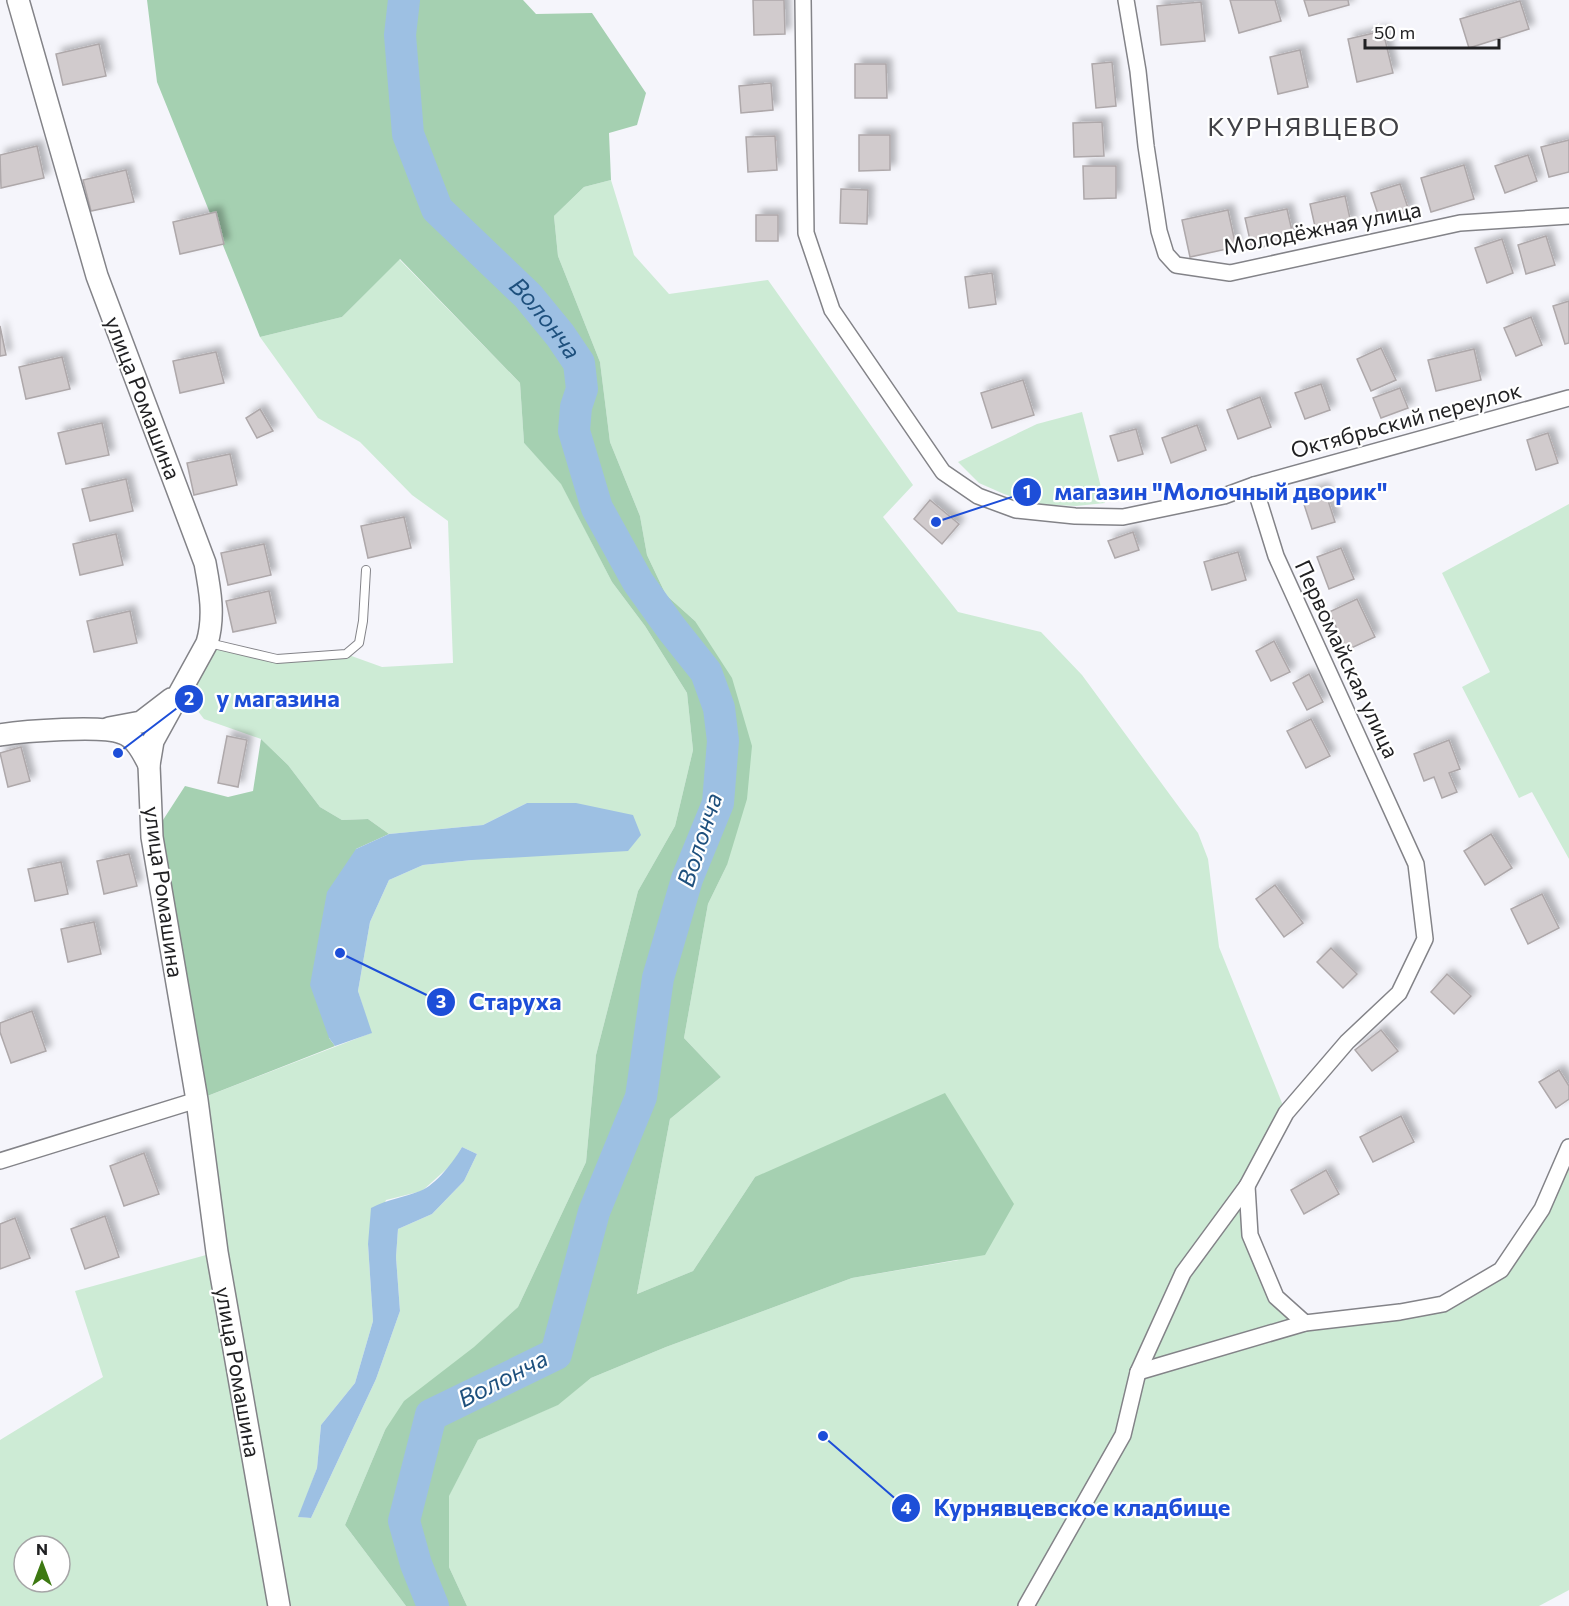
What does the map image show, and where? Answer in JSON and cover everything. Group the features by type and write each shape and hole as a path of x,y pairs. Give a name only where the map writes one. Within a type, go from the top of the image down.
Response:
{"street":[{"name":"улица Ромашина","path":"18,0 97,276 205,563 210,590 211,632 207,643 153,741 149,765 152,837 197,1100 217,1252 279,1606"},
{"path":"802,0 806,233 832,310 944,472 978,496 1016,510 1075,516 1124,517 1224,496 1254,485"},
{"name":"Молодёжная улица","path":"1126,0 1138,71 1159,231 1166,254 1176,265 1230,273 1460,223 1569,216"},
{"name":"Октябрьский переулок","path":"1254,485 1569,398"},
{"name":"Первомайская улица","path":"1026,1606 1123,1435 1138,1372 1183,1273 1247,1186 1286,1113 1347,1042 1399,993 1425,939 1416,864 1276,556 1254,485"},
{"path":"0,735 93,730 141,722 162,708 181,689"},
{"path":"93,730 123,733 131,738 144,753 149,765"},
{"path":"0,1161 197,1100"},
{"path":"1138,1372 1305,1323 1400,1312 1443,1304 1501,1270 1542,1209 1569,1148"},
{"path":"1247,1186 1250,1235 1276,1297 1305,1323"}],"lane":[{"path":"207,643 277,659 346,654 359,643 363,621 366,570"}],"green space":[{"path":"147,0 523,0 536,14 592,13 646,93 637,125 609,133 611,180 584,187 554,216 558,256 600,362 610,442 640,516 647,555 666,595 695,621 732,678 752,746 747,799 727,865 708,904 684,1038 721,1077 670,1119 637,1294 693,1271 755,1177 945,1093 1014,1204 985,1255 852,1278 666,1347 591,1378 558,1405 478,1440 449,1496 449,1567 467,1606 406,1606 345,1525 385,1430 404,1401 474,1347 518,1307 586,1162 596,1055 638,891 675,826 693,750 687,693 645,626 612,582 561,484 524,443 520,383 400,259 342,317 260,337 157,82"},
{"path":"611,180 634,255 669,294 768,280 913,485 883,517 958,612 1041,632 1082,675 1198,833 1208,859 1219,947 1286,1113 1247,1187 1250,1235 1277,1297 1305,1323 1443,1304 1501,1270 1569,1147 1569,1590 1539,1606 467,1606 449,1567 449,1495 478,1440 557,1405 591,1378 666,1347 852,1278 959,1260 755,1177 693,1271 637,1294 670,1119 721,1077 684,1038 708,904 727,865 695,621 666,595 647,555 640,516 610,442 600,362 558,256 554,216 584,187"},
{"path":"399,259 520,383 524,443 561,483 612,582 645,626 687,693 693,750 675,826 638,891 596,1055 586,1162 518,1307 385,1430 345,1525 406,1606 0,1606 0,1440 103,1377 75,1291 217,1252 197,1100 371,1033 358,991 370,922 389,880 423,865 472,860 527,803 483,825 389,834 368,819 342,820 320,807 288,765 261,739 204,719 181,689 207,643 277,659 346,654 382,667 453,663 448,521 412,495 360,442 318,418 260,337 342,317","holes":["462,1147 477,1154 464,1181 432,1214 398,1229 396,1257 400,1311 376,1379 311,1518 299,1517 317,1468 321,1425 355,1383 373,1321 368,1244 386,1200 422,1191 452,1164"]},
{"path":"1082,412 1105,503 1076,506 1034,504 979,483 958,462 1037,424"},
{"path":"1569,504 1569,859 1532,792 1519,798 1462,687 1490,672 1442,573"},
{"path":"261,739 288,765 320,807 342,820 368,819 389,834 356,849 329,1038 335,1046 197,1100 152,837 185,786 228,797 253,791"}],"water":[{"path":"527,803 576,803 633,815 641,835 628,851 423,865 389,880 370,922 358,991 372,1033 335,1046 329,1038 310,985 327,892 356,849 389,834 483,825"},
{"path":"462,1147 477,1154 464,1181 432,1214 398,1229 396,1257 400,1311 376,1379 311,1518 298,1517 317,1468 321,1425 355,1383 373,1321 368,1244 371,1208 432,1184"}],"building":[{"path":"753,0 784,0 785,34 754,35"},
{"path":"1230,0 1275,0 1281,21 1239,33"},
{"path":"1304,0 1348,0 1349,5 1309,16"},
{"path":"1520,1 1529,29 1469,48 1460,19"},
{"path":"1201,2 1205,41 1161,45 1157,6"},
{"path":"1383,31 1393,73 1357,82 1348,39"},
{"path":"99,44 106,76 63,85 56,54"},
{"path":"1300,50 1308,87 1278,94 1270,57"},
{"path":"1112,62 1116,106 1096,108 1092,64"},
{"path":"855,64 886,64 887,98 855,98"},
{"path":"771,83 773,110 741,113 739,86"},
{"path":"1102,122 1104,156 1074,157 1073,123"},
{"path":"859,135 890,135 890,170 859,171"},
{"path":"775,136 777,170 748,172 746,137"},
{"path":"1569,140 1569,172 1549,177 1541,147"},
{"path":"37,146 44,178 1,188 0,155"},
{"path":"1528,155 1537,181 1505,193 1495,166"},
{"path":"1464,165 1474,199 1431,212 1421,178"},
{"path":"1083,166 1116,166 1116,198 1084,199"},
{"path":"126,170 134,202 91,211 83,180"},
{"path":"1400,184 1409,211 1380,220 1371,193"},
{"path":"841,189 868,190 867,224 840,223"},
{"path":"1345,196 1351,223 1316,231 1310,204"},
{"path":"1287,209 1294,240 1252,249 1245,218"},
{"path":"1228,210 1236,247 1190,257 1182,220"},
{"path":"216,212 224,244 180,254 173,222"},
{"path":"756,215 778,215 778,241 756,241"},
{"path":"1546,236 1555,265 1526,274 1518,245"},
{"path":"1502,239 1513,273 1487,283 1475,248"},
{"path":"992,273 996,304 969,308 965,277"},
{"path":"1569,301 1569,343 1565,344 1553,306"},
{"path":"1531,317 1542,345 1516,356 1504,328"},
{"path":"0,326 6,355 0,356"},
{"path":"1381,348 1396,380 1371,391 1357,359"},
{"path":"1474,349 1481,380 1436,391 1428,360"},
{"path":"216,352 224,383 180,393 173,361"},
{"path":"62,357 70,389 26,399 19,367"},
{"path":"1023,380 1034,415 992,428 981,393"},
{"path":"1321,384 1330,410 1305,419 1295,393"},
{"path":"1400,388 1408,408 1381,418 1373,398"},
{"path":"1260,397 1271,427 1238,439 1227,410"},
{"path":"260,409 273,431 257,438 246,418"},
{"path":"102,423 109,455 66,464 58,433"},
{"path":"1197,425 1206,450 1171,463 1162,438"},
{"path":"1136,429 1143,454 1118,461 1110,436"},
{"path":"1548,433 1558,463 1536,470 1527,440"},
{"path":"230,454 237,485 194,495 187,463"},
{"path":"126,479 133,511 90,521 82,489"},
{"path":"1324,488 1335,522 1312,529 1301,495"},
{"path":"930,500 959,524 942,544 914,519"},
{"path":"404,517 411,548 368,558 361,526"},
{"path":"1133,532 1139,550 1115,558 1108,541"},
{"path":"116,534 123,565 80,575 73,544"},
{"path":"264,544 271,575 228,585 221,553"},
{"path":"1341,548 1354,579 1329,589 1317,557"},
{"path":"1238,552 1246,580 1212,590 1204,562"},
{"path":"269,591 276,623 233,632 226,601"},
{"path":"1357,599 1375,637 1347,650 1329,612"},
{"path":"130,611 137,643 94,652 87,621"},
{"path":"1274,641 1290,672 1271,681 1256,651"},
{"path":"1309,674 1323,702 1307,710 1293,683"},
{"path":"1311,719 1330,756 1306,768 1287,731"},
{"path":"227,736 247,740 238,787 218,783"},
{"path":"1449,740 1460,769 1449,773 1457,792 1442,798 1434,777 1424,781 1414,754"},
{"path":"21,747 30,781 8,787 0,753"},
{"path":"1491,834 1512,868 1485,885 1464,851"},
{"path":"129,854 137,886 104,894 97,861"},
{"path":"61,862 68,894 35,901 28,869"},
{"path":"1275,885 1303,923 1284,937 1256,899"},
{"path":"1542,894 1559,928 1528,944 1511,909"},
{"path":"94,922 101,954 68,962 61,929"},
{"path":"1331,948 1357,974 1343,988 1317,962"},
{"path":"1447,974 1471,996 1454,1014 1431,992"},
{"path":"32,1011 46,1051 11,1063 0,1032 0,1023"},
{"path":"1381,1030 1398,1051 1372,1071 1355,1050"},
{"path":"1559,1070 1569,1086 1569,1099 1556,1108 1539,1082"},
{"path":"1401,1116 1414,1142 1373,1162 1360,1137"},
{"path":"144,1153 159,1194 124,1206 110,1166"},
{"path":"1326,1170 1339,1194 1304,1214 1291,1190"},
{"path":"105,1216 119,1257 85,1269 71,1229"},
{"path":"15,1218 30,1258 0,1269 0,1224"}],"waterway":[{"name":"Волонча","path":"404,0 400,35 408,134 437,209 528,296 560,335 579,363 582,389 576,407 574,431 597,508 638,582 706,672 719,708 723,741 718,803 687,879 658,978 641,1097 594,1212 556,1354 431,1415 404,1521 416,1564 433,1606"}],"place":[{"name":"магазин \"Молочный дворик\"","path":"936,522"},
{"name":"у магазина","path":"118,753"},
{"name":"Старуха","path":"340,953"},
{"name":"Курнявцевское кладбище","path":"823,1436"}],"district":[{"name":"КУРНЯВЦЕВО","path":"1304,127"}]}
